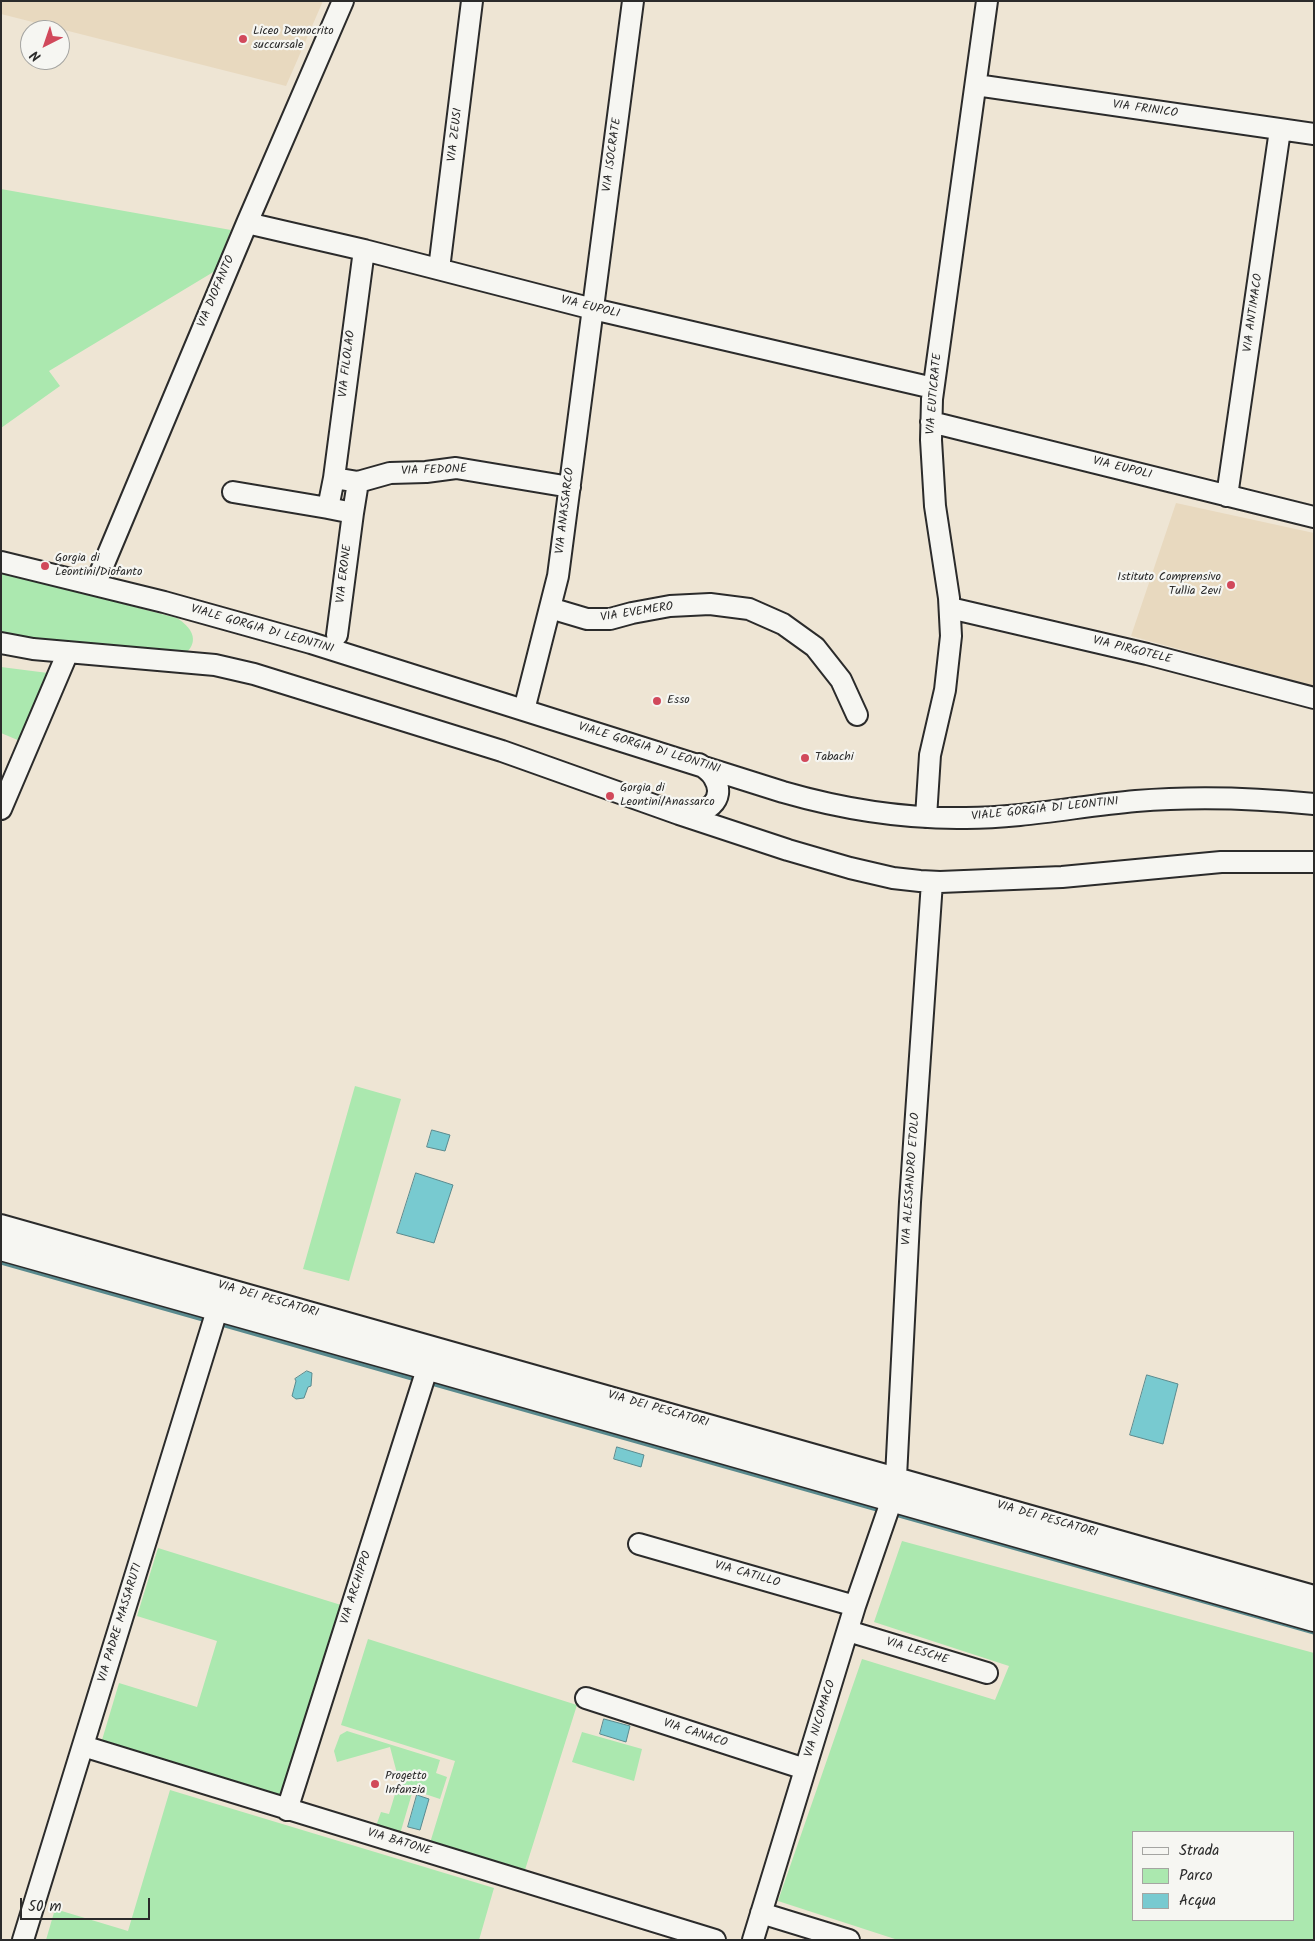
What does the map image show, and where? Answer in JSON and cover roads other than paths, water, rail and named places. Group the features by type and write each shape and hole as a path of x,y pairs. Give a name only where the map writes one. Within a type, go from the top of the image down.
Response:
{"street":[{"name":"VIA DIOFANTO","path":"94,584 343,1"},
{"name":"VIA ZEUSI","path":"439,270 472,1"},
{"name":"VIA ISOCRATE","path":"593,309 633,1"},
{"name":"VIA EUTICRATE","path":"926,817 931,747 947,678 951,636 950,608 936,517 931,422 934,388 987,1"},
{"name":"VIA FRINICO","path":"976,85 1314,134"},
{"name":"VIA ANTIMACO","path":"1227,496 1280,130"},
{"name":"VIA EUPOLI","path":"247,223 364,250 593,309 934,388"},
{"name":"VIA FILOLAO","path":"328,508 334,478 364,250"},
{"name":"VIA ANASSARCO","path":"524,710 558,576 593,309"},
{"name":"VIA EUPOLI","path":"931,422 1314,517"},
{"name":"VIA FEDONE","path":"358,482 390,473 426,472 456,468 570,487"},
{"path":"334,478 358,482"},
{"name":"VIA ERONE","path":"337,636 358,482"},
{"path":"233,492 353,513"},
{"name":"VIALE GORGIA DI LEONTINI","path":"1,562 94,584 311,642 759,784 826,803 890,814 966,818 1006,817 1071,807 1162,800 1261,800 1314,804"},
{"name":"VIA EVEMERO","path":"550,608 587,619 602,620 610,620 632,613 670,606 710,604 749,609 783,624 815,647 841,680 857,715"},
{"name":"VIA PIRGOTELE","path":"950,608 1147,654 1314,698"},
{"path":"1,643 68,652 208,665 254,674 502,751 744,835 893,878 932,882 1062,877 1221,862 1314,862"},
{"path":"1,810 68,652"},
{"path":"679,814 703,812 716,799 716,782 711,774 698,764"},
{"path":"744,835 727,820 724,811 726,799 737,787 759,784"},
{"name":"VIA ALESSANDRO ETOLO","path":"890,1500 932,882"},
{"name":"VIA DEI PESCATORI","path":"1,1225 890,1500 1314,1596"},
{"name":"VIA DEI PESCATORI","path":"1,1246 215,1317 424,1376 890,1500 1314,1617"},
{"name":"VIA PADRE MASSARUTI","path":"23,1940 215,1317"},
{"name":"VIA ARCHIPPO","path":"287,1810 424,1376"},
{"name":"VIA NICOMACO","path":"753,1940 854,1606 890,1500"},
{"name":"VIA CATILLO","path":"640,1544 854,1606"},
{"name":"VIA LESCHE","path":"848,1631 987,1673"},
{"name":"VIA CANACO","path":"586,1698 805,1769"},
{"name":"VIA BATONE","path":"83,1746 714,1940"},
{"path":"761,1913 848,1940"}],"water":[{"path":"432,1130 450,1135 445,1151 427,1147"},
{"path":"416,1173 453,1185 434,1243 397,1233"},
{"path":"307,1371 312,1373 311,1386 308,1387 304,1398 296,1399 292,1396 295,1379"},
{"path":"1147,1375 1178,1384 1163,1444 1130,1435"},
{"path":"617,1447 644,1455 641,1467 614,1459"},
{"path":"604,1719 630,1726 626,1742 600,1734"},
{"path":"417,1795 429,1799 420,1830 408,1827"}],"waterway":[{"path":"1,1262 210,1321"},
{"path":"218,1323 419,1380"},
{"path":"428,1382 884,1511"},
{"path":"892,1513 1314,1632"}],"place":[{"name":"Liceo Democrito succursale","path":"243,39"},
{"name":"Gorgia di Leontini/Diofanto","path":"45,566"},
{"name":"Istituto Comprensivo Tullia Zevi","path":"1231,585"},
{"name":"Esso","path":"657,701"},
{"name":"Tabachi","path":"805,758"},
{"name":"Gorgia di Leontini/Anassarco","path":"610,796"},
{"name":"Progetto Infanzia","path":"375,1784"}]}
